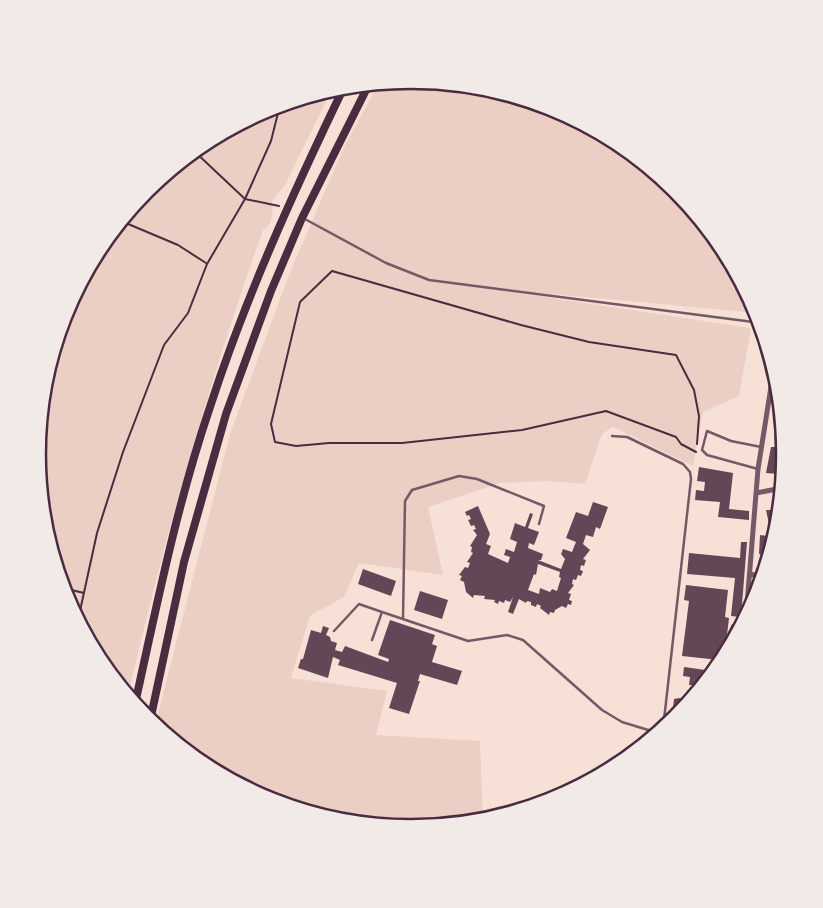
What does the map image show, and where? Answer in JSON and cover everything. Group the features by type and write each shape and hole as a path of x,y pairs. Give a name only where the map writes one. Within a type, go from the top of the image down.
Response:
{"main road":[{"path":"152,711 184,562 226,414 270,291 311,198 365,92"},
{"path":"137,695 182,499 210,407 254,284 286,207 340,96"}],"street":[{"path":"748,596 758,469 771,388"},
{"path":"756,493 775,489"},
{"path":"750,574 756,575"}],"lane":[{"path":"302,218 386,263 429,280 752,322"},
{"path":"758,469 707,455 702,450 707,431 731,441 762,447"},
{"path":"612,436 628,437 637,441 683,464 690,472 691,479 664,717"},
{"path":"403,619 405,501 412,490 459,476 478,479 544,506 539,524"},
{"path":"334,631 359,604 468,641 506,635 522,640 602,710 622,722 650,731"},
{"path":"372,640 382,612"}],"path":[{"path":"81,608 97,533 123,452 164,345 188,313 207,264 245,199 271,141 278,115"},
{"path":"200,156 245,199 286,207"},
{"path":"128,224 178,245 207,264"},
{"path":"332,271 511,323 589,342 676,355 694,390 699,416 696,442 698,454 681,444 676,437 606,411 522,430 402,444 329,443 296,446 275,442 271,424 300,302 332,271"},
{"path":"73,590 84,593"}],"shaded area":[{"path":"412,89 459,92 506,101 529,108 573,126 594,138 634,164 652,179 686,213 715,251 728,271 748,312 485,288 751,328 739,396 703,412 693,466 613,427 602,434 585,484 549,481 500,483 428,507 443,575 359,563 344,597 310,616 291,678 387,691 376,735 480,741 483,812 459,816 412,819 364,816 317,807 250,782 189,744 157,716 230,434 289,275 344,147 375,91"},
{"path":"327,99 285,185 272,201 271,221 263,230 206,403 172,519 130,686 108,657 84,616 74,594 59,549 49,502 46,454 49,406 53,383 66,337 84,292 108,251 137,213 171,179 209,150 250,126 294,108"}],"building":[{"path":"771,447 777,447 776,474 766,473"},
{"path":"699,467 733,473 729,509 749,511 749,520 718,517 720,502 695,500 696,490 704,491 705,482 697,481"},
{"path":"593,502 608,507 600,529 596,527 593,537 586,535 583,544 590,550 583,559 586,560 584,566 581,565 580,570 583,571 581,576 578,575 576,580 573,579 572,584 574,585 568,593 571,594 569,600 572,601 571,605 568,604 566,608 562,606 555,610 554,613 550,612 549,615 540,608 541,606 537,604 536,607 531,605 531,602 527,601 526,603 519,599 513,614 508,612 513,597 510,602 505,600 504,603 499,601 498,604 494,602 495,600 484,599 485,596 474,595 473,598 466,592 464,582 460,580 462,576 459,575 465,567 468,568 470,563 467,562 473,553 470,546 477,535 473,530 476,529 474,525 471,526 468,520 471,519 469,515 467,516 465,512 478,506 490,534 486,544 491,546 488,554 508,563 510,557 504,555 506,549 514,552 517,542 510,539 515,523 525,527 530,513 533,514 528,528 539,532 534,545 529,543 528,548 543,554 541,560 538,560 561,569 565,559 561,554 563,549 572,552 576,542 566,538 576,512 588,516","holes":["538,564 560,572 559,577 561,578 557,591 552,589 550,592 540,588 539,594 528,590 534,574 536,575"]},
{"path":"766,510 773,510 770,524 769,524"},
{"path":"760,535 767,536 762,554 759,554"},
{"path":"741,542 747,542 742,610 739,617 731,616 735,578 687,574 689,553 740,558"},
{"path":"363,569 396,581 391,596 358,584"},
{"path":"686,585 728,590 725,617 729,618 726,639 713,659 682,656 689,601 684,600"},
{"path":"420,591 448,600 442,619 414,610"},
{"path":"390,620 435,635 432,644 437,646 432,662 462,671 457,685 420,674 418,681 420,681 409,714 389,708 397,683 338,665 340,660 333,657 328,678 298,668 301,659 303,659 311,630 321,633 323,626 329,628 326,635 330,637 331,641 337,643 335,650 342,652 345,646 388,662 389,659 378,655"},
{"path":"732,624 734,625 729,636 727,635"},
{"path":"684,667 705,670 694,685 689,685 690,677 683,676"},
{"path":"674,699 683,699 674,708"}]}
